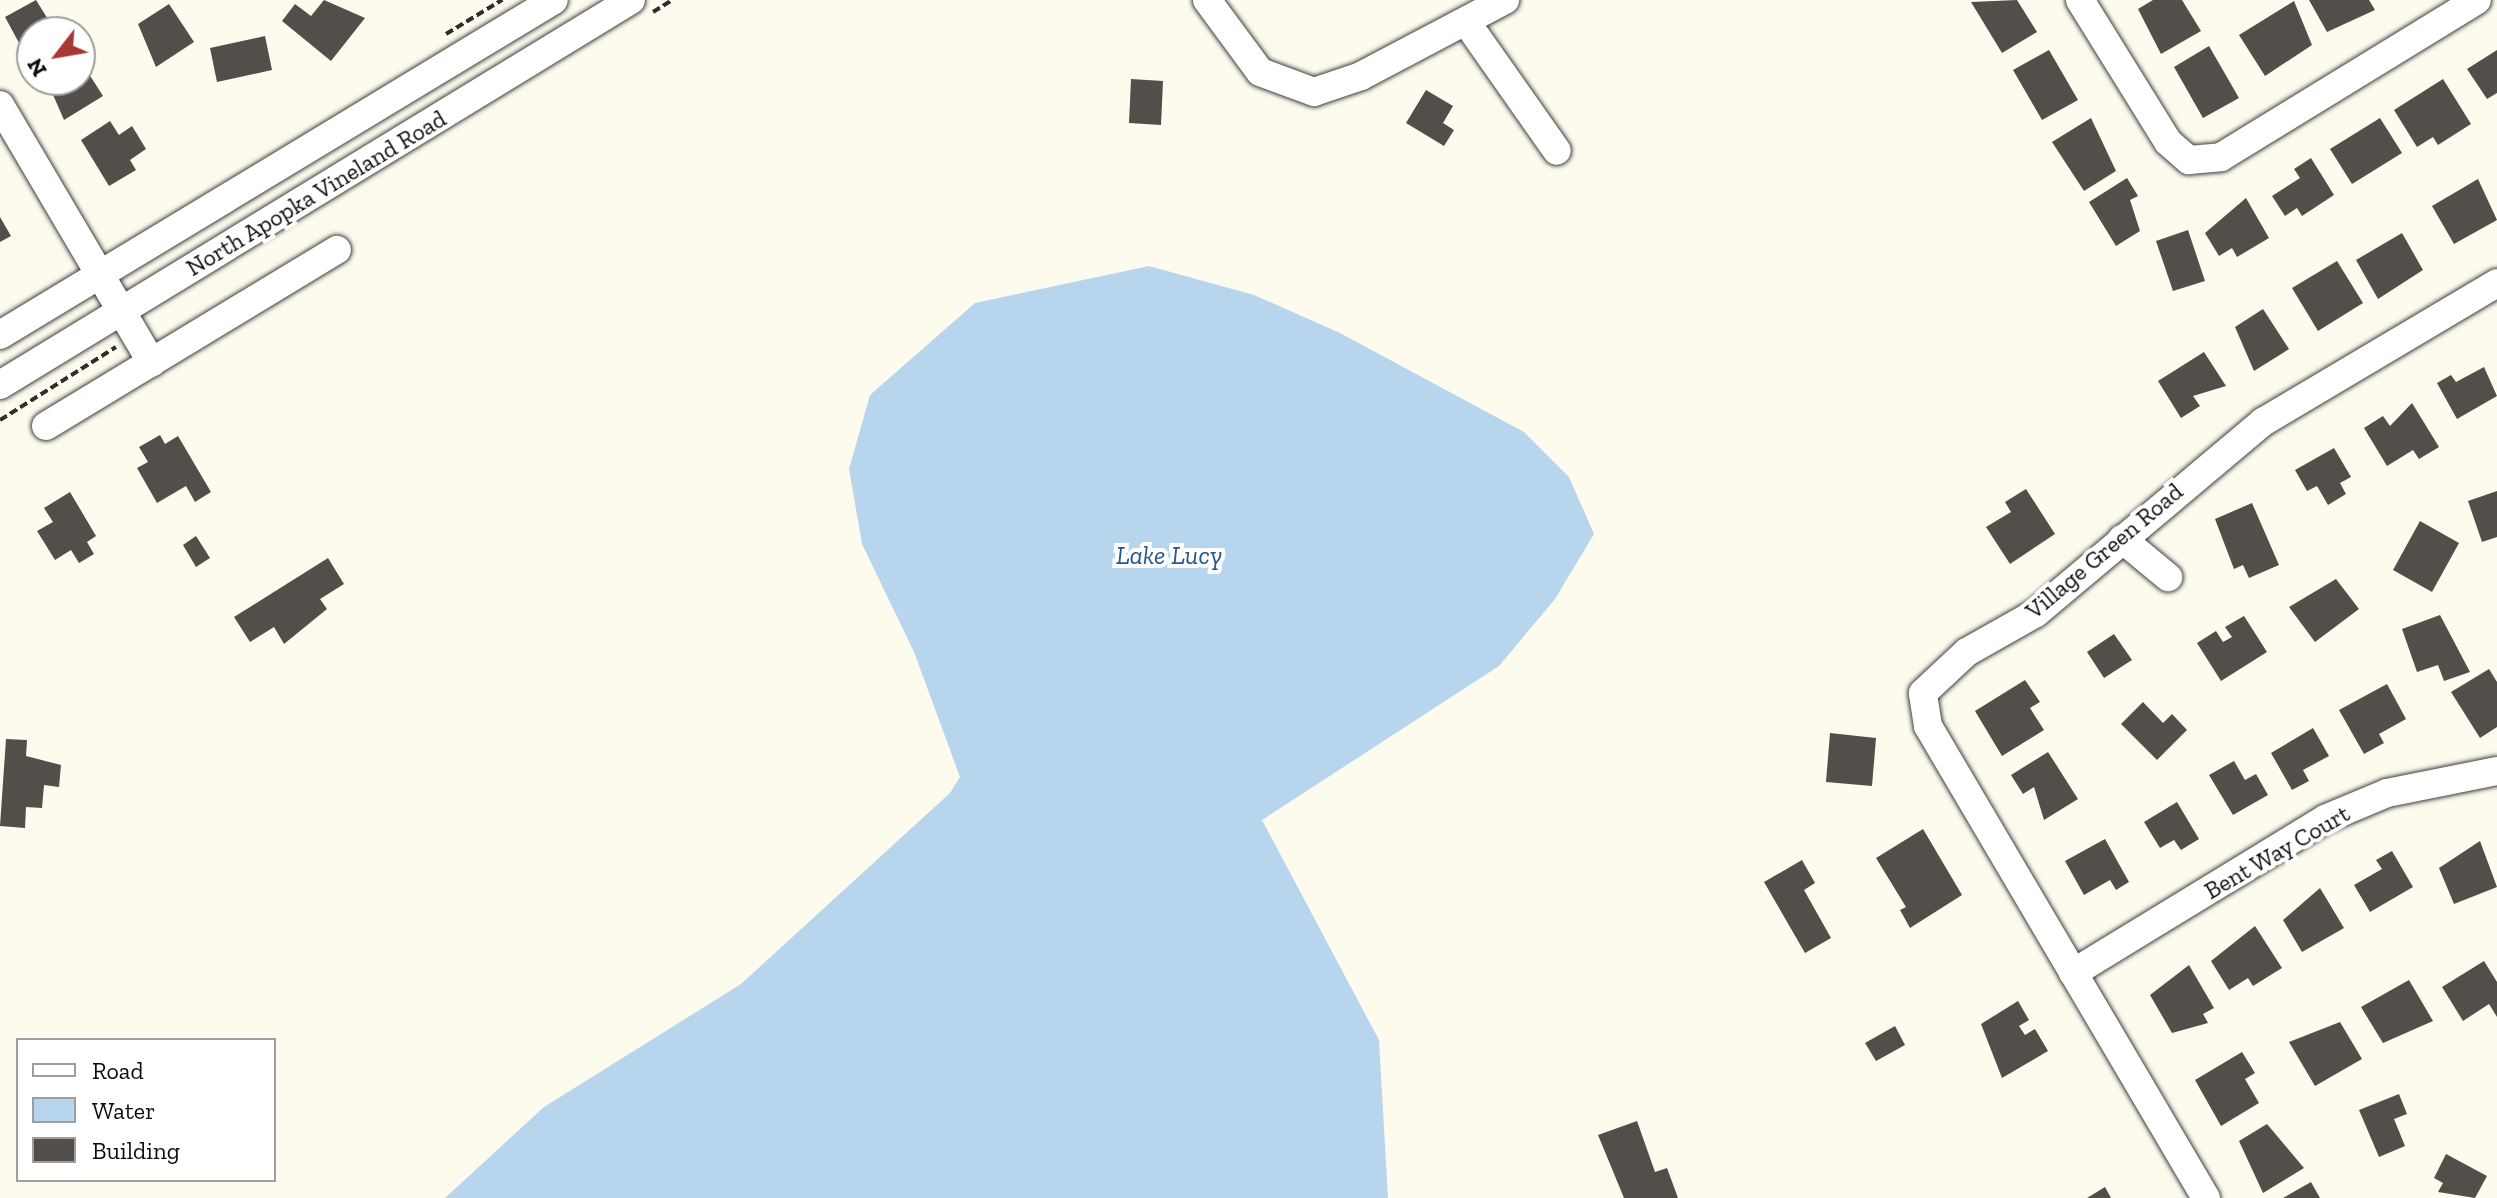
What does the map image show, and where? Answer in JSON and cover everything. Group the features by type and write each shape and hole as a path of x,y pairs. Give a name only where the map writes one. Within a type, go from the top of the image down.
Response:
{"street":[{"name":"North Apopka Vineland Road","path":"0,335 554,0"},
{"name":"North Apopka Vineland Road","path":"0,385 631,0"},
{"path":"1207,0 1260,72 1314,92 1467,23 1505,0"},
{"path":"2080,0 2168,142 2189,160 2221,157 2477,0"},
{"path":"1467,23 1557,151"},
{"path":"0,105 152,363"},
{"path":"46,426 337,250"},
{"name":"Village Green Road","path":"2206,1198 1928,726 1923,693 1940,671 2036,613 2263,422 2497,283"},
{"path":"2122,539 2168,577"},
{"name":"Bent Way Court","path":"2073,973 2325,819 2387,793 2497,771"}],"water":[{"name":"Lake Lucy","path":"1149,266 1254,295 1340,333 1524,432 1569,477 1594,534 1555,599 1499,666 1262,820 1379,1040 1388,1198 445,1198 544,1107 741,984 950,793 960,777 914,652 862,544 849,469 870,395 975,303"}],"building":[{"path":"36,0 46,16 16,16 16,37 5,17"},
{"path":"324,0 365,18 331,61 282,21 295,4 311,16"},
{"path":"2017,0 2037,32 2002,53 1971,2"},
{"path":"2153,0 2182,0 2201,31 2161,54 2138,9"},
{"path":"2309,0 2369,0 2375,10 2327,32"},
{"path":"2294,1 2312,45 2265,76 2239,35"},
{"path":"169,4 194,42 156,67 138,24"},
{"path":"265,36 272,70 217,82 210,48"},
{"path":"2209,46 2239,98 2203,118 2174,67"},
{"path":"2049,50 2078,100 2042,120 2013,70"},
{"path":"2497,50 2497,93 2487,99 2467,69"},
{"path":"1131,79 1163,81 1161,125 1129,123"},
{"path":"2443,79 2471,124 2438,145 2433,137 2417,147 2394,110"},
{"path":"96,85 103,96 64,120 54,96 96,96"},
{"path":"1426,90 1453,106 1443,123 1454,130 1444,146 1406,123"},
{"path":"2091,118 2116,171 2084,191 2052,142"},
{"path":"2380,118 2402,153 2352,184 2330,149"},
{"path":"110,121 119,135 132,126 146,149 130,160 136,170 109,186 81,140"},
{"path":"2311,158 2334,195 2302,216 2297,208 2285,216 2272,196 2300,178 2294,169"},
{"path":"2127,178 2138,196 2130,200 2140,231 2116,246 2089,202"},
{"path":"2478,179 2497,220 2454,244 2432,206"},
{"path":"2246,198 2269,238 2237,257 2232,248 2219,256 2205,233"},
{"path":"0,217 11,236 0,242"},
{"path":"2188,230 2205,281 2173,291 2156,241"},
{"path":"2402,233 2423,270 2378,299 2356,260"},
{"path":"2337,261 2363,303 2318,331 2292,288"},
{"path":"2263,309 2289,349 2254,371 2235,327"},
{"path":"2204,352 2226,386 2193,396 2200,406 2181,418 2158,381"},
{"path":"2484,367 2497,396 2457,419 2437,383 2451,375 2456,382"},
{"path":"2412,403 2439,447 2419,459 2413,450 2387,466 2364,428 2383,416 2390,426"},
{"path":"160,435 165,444 178,436 211,492 195,502 186,486 157,503 137,468 148,462 139,447"},
{"path":"2334,448 2351,477 2340,483 2346,494 2328,505 2317,486 2307,491 2295,470"},
{"path":"2026,489 2055,534 2010,564 1986,527 2011,512 2005,502"},
{"path":"2497,491 2497,537 2482,542 2468,501"},
{"path":"70,492 96,536 87,542 94,554 79,563 71,550 55,560 37,531 53,522 44,508"},
{"path":"2252,503 2279,565 2249,578 2243,565 2234,569 2215,519"},
{"path":"2420,521 2459,543 2432,592 2393,570"},
{"path":"196,536 210,558 196,567 183,545"},
{"path":"328,558 344,584 320,599 327,609 284,644 274,627 250,642 234,617"},
{"path":"2336,579 2359,609 2315,642 2289,607"},
{"path":"2440,615 2470,672 2444,681 2438,665 2417,672 2402,629"},
{"path":"2244,616 2267,652 2221,681 2197,643 2216,631 2223,642 2232,637 2225,627"},
{"path":"2114,634 2132,660 2104,678 2087,652"},
{"path":"2489,669 2497,682 2497,727 2480,738 2451,692"},
{"path":"2025,680 2040,702 2030,708 2044,730 2002,756 1975,711"},
{"path":"2387,684 2406,719 2379,734 2384,743 2364,754 2339,710"},
{"path":"2143,702 2163,723 2172,714 2187,730 2157,760 2121,724"},
{"path":"2313,728 2329,756 2303,770 2309,781 2292,790 2271,753"},
{"path":"1830,733 1876,738 1872,786 1826,782"},
{"path":"6,739 27,740 26,756 61,765 59,787 44,785 42,808 26,807 25,828 0,826"},
{"path":"2048,752 2078,799 2044,820 2034,787 2023,794 2011,775"},
{"path":"2234,761 2245,780 2256,774 2268,795 2233,815 2209,775"},
{"path":"2177,802 2199,839 2181,850 2174,840 2160,848 2144,822"},
{"path":"1923,829 1962,895 1910,928 1900,910 1906,907 1876,858"},
{"path":"2105,839 2129,882 2116,890 2110,880 2084,895 2065,861"},
{"path":"2480,841 2497,887 2454,904 2439,868"},
{"path":"2392,851 2413,887 2370,912 2354,885 2382,869 2376,860"},
{"path":"1802,860 1815,883 1804,890 1831,938 1805,953 1764,882"},
{"path":"2320,888 2344,928 2302,952 2283,920"},
{"path":"2255,926 2282,968 2253,986 2248,978 2229,990 2211,961"},
{"path":"2484,961 2497,982 2497,1017 2489,1004 2463,1021 2442,987"},
{"path":"2189,965 2214,1008 2203,1014 2208,1023 2172,1033 2150,995"},
{"path":"2409,980 2433,1021 2383,1043 2361,1007"},
{"path":"2018,1001 2029,1020 2019,1026 2025,1035 2035,1029 2048,1051 2002,1078 1981,1024"},
{"path":"2340,1022 2362,1059 2315,1086 2289,1042"},
{"path":"1895,1026 1905,1045 1876,1061 1865,1043"},
{"path":"2242,1052 2255,1073 2245,1079 2259,1103 2221,1126 2195,1080"},
{"path":"2399,1094 2407,1114 2394,1119 2405,1146 2379,1157 2359,1110"},
{"path":"1637,1121 1655,1172 1667,1168 1678,1198 1624,1198 1598,1135"},
{"path":"2267,1124 2304,1168 2263,1193 2239,1141"},
{"path":"2446,1154 2487,1176 2475,1198 2438,1192 2443,1183 2434,1178"},
{"path":"2311,1182 2320,1198 2283,1198"},
{"path":"2105,1187 2111,1198 2087,1198"}]}
